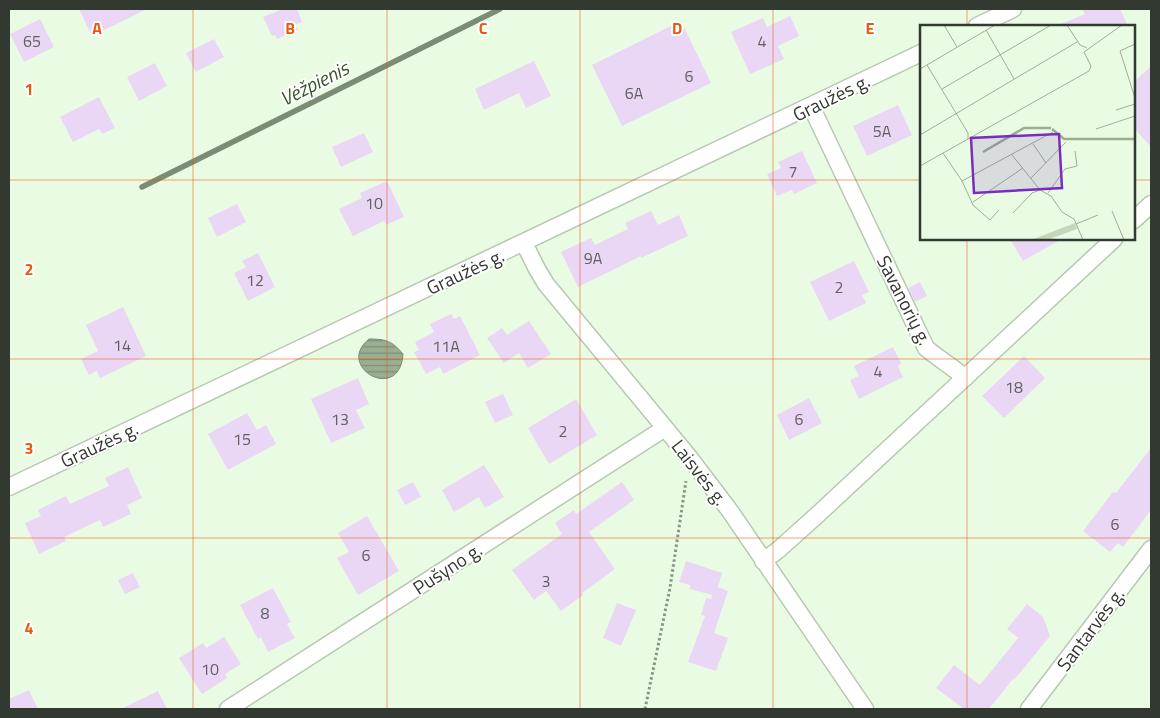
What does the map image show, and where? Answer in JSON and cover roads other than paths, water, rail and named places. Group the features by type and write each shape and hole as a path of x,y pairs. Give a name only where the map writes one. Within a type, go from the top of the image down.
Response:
{"street":[{"path":"979,25 1014,9"},
{"name":"Graužės g.","path":"9,487 920,53"},
{"name":"Savanorių g.","path":"811,106 926,348 966,378"},
{"path":"1135,219 1151,204"},
{"path":"763,561 777,551 966,378 1113,240"},
{"name":"Laisvės g.","path":"524,242 546,284 689,457 730,511 865,709"},
{"name":"Pušyno g.","path":"228,709 665,428"},
{"name":"Santarvės g.","path":"1029,709 1151,549"}],"waterway":[{"name":"Vėžpienis","path":"142,187 500,9"}]}
